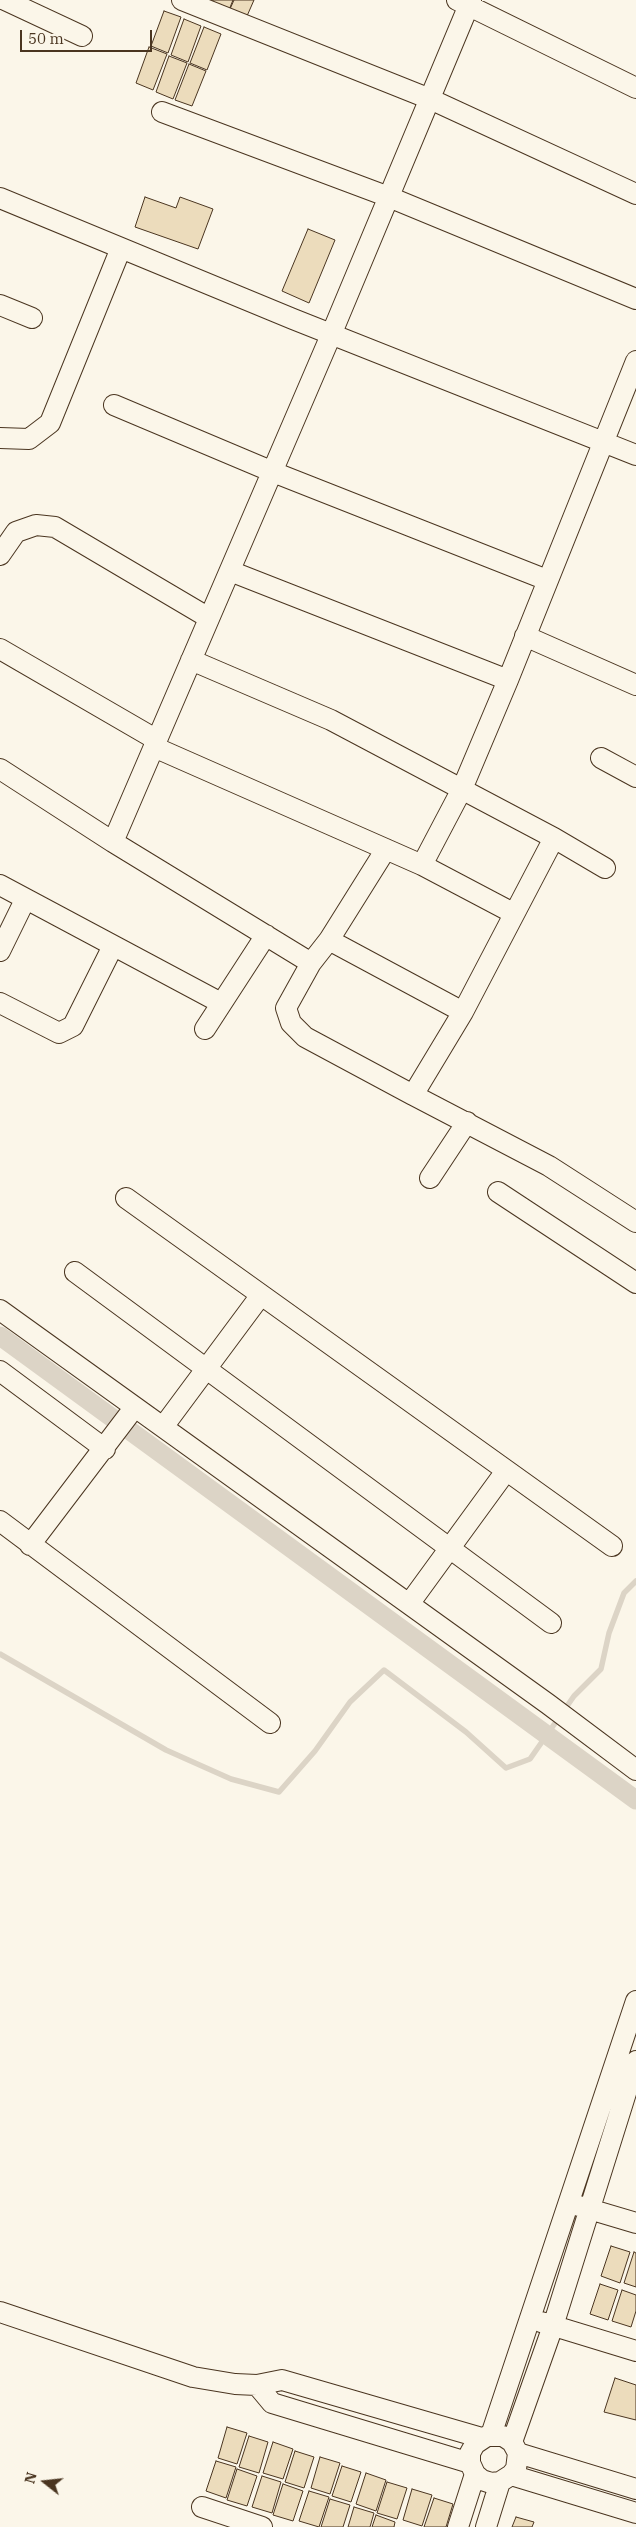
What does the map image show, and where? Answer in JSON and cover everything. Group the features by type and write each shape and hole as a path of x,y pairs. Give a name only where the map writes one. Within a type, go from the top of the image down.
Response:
{"street":[{"path":"5,0 82,36"},
{"path":"182,0 430,99 636,194"},
{"path":"113,842 273,472 389,197 430,99 466,2 636,88"},
{"path":"162,112 389,197 636,300"},
{"path":"0,198 331,335 636,455"},
{"path":"0,438 30,439 50,422 121,248"},
{"path":"0,305 32,318"},
{"path":"422,865 462,789 508,680 636,361"},
{"path":"114,405 273,472 547,580"},
{"path":"0,555 16,532 36,525 55,527 209,618"},
{"path":"230,571 508,680"},
{"path":"525,636 636,685"},
{"path":"0,649 155,743 422,865 513,913"},
{"path":"191,660 331,720 554,838 605,868"},
{"path":"601,758 636,777"},
{"path":"0,769 113,842 311,963"},
{"path":"413,1095 463,1012 513,913 554,838"},
{"path":"386,849 329,940 311,963 286,1008 291,1023 305,1037 549,1166 636,1222"},
{"path":"0,885 222,1004"},
{"path":"0,951 26,900"},
{"path":"205,1029 266,935"},
{"path":"329,940 463,1012"},
{"path":"0,1004 59,1033 73,1026 114,946"},
{"path":"430,1178 467,1122"},
{"path":"498,1192 636,1283"},
{"path":"126,1198 612,1546"},
{"path":"75,1272 551,1623"},
{"path":"163,1427 261,1295"},
{"path":"0,1310 130,1413 163,1427 548,1704 636,1770"},
{"path":"0,1371 108,1444"},
{"path":"30,1545 130,1413"},
{"path":"410,1604 506,1470"},
{"path":"0,1521 270,1723"},
{"path":"458,2527 473,2469 470,2453 474,2444 487,2436 529,2319 636,2001"},
{"path":"486,2527 506,2479 516,2469 515,2448 636,2061"},
{"path":"567,2202 636,2223"},
{"path":"0,2312 166,2369 235,2384 256,2385 282,2380 487,2436 503,2436 515,2448 636,2489"},
{"path":"529,2319 636,2351"},
{"path":"256,2385 272,2403 473,2469 482,2480 491,2483 506,2479 636,2513"},
{"path":"202,2507 262,2527"}],"building":[{"path":"213,0 233,0 229,10 212,3"},
{"path":"234,0 254,0 247,16 230,9"},
{"path":"164,11 181,17 168,53 151,46"},
{"path":"184,19 201,26 188,62 171,55"},
{"path":"204,27 221,34 207,70 190,63"},
{"path":"149,47 167,54 153,90 136,83"},
{"path":"169,56 187,63 173,99 156,92"},
{"path":"189,64 206,71 192,106 175,100"},
{"path":"145,197 176,208 180,197 213,209 198,249 135,227"},
{"path":"308,229 335,240 309,303 282,291"},
{"path":"611,2246 630,2252 620,2283 601,2276"},
{"path":"634,2252 636,2253 636,2287 624,2283"},
{"path":"600,2284 618,2290 608,2320 590,2314"},
{"path":"622,2290 636,2295 636,2311 631,2327 612,2321"},
{"path":"615,2378 636,2385 636,2420 604,2412"},
{"path":"227,2427 247,2433 237,2464 218,2458"},
{"path":"249,2436 268,2442 259,2473 239,2467"},
{"path":"273,2442 293,2449 283,2479 263,2473"},
{"path":"295,2451 314,2457 304,2488 285,2482"},
{"path":"320,2457 340,2463 330,2494 311,2488"},
{"path":"216,2461 236,2467 226,2498 206,2491"},
{"path":"342,2466 361,2472 351,2502 332,2496"},
{"path":"237,2469 257,2476 247,2506 227,2500"},
{"path":"366,2473 386,2480 376,2511 356,2504"},
{"path":"262,2476 281,2482 272,2513 252,2507"},
{"path":"387,2482 407,2488 397,2519 377,2513"},
{"path":"283,2484 303,2491 293,2521 273,2515"},
{"path":"412,2489 432,2495 422,2526 403,2520"},
{"path":"309,2491 329,2497 319,2527 299,2521"},
{"path":"434,2498 453,2504 446,2527 424,2527"},
{"path":"330,2499 350,2505 343,2527 321,2527"},
{"path":"354,2507 374,2513 370,2527 348,2527"},
{"path":"376,2515 395,2522 394,2527 372,2527"},
{"path":"516,2517 534,2522 532,2527 512,2527"}],"waterway":[{"path":"0,1336 636,1800"},
{"path":"0,1654 166,1750 231,1779 279,1792 315,1751 350,1702 384,1670 466,1732 506,1768 530,1759 574,1696 601,1669 609,1633 624,1593 636,1581"}]}
